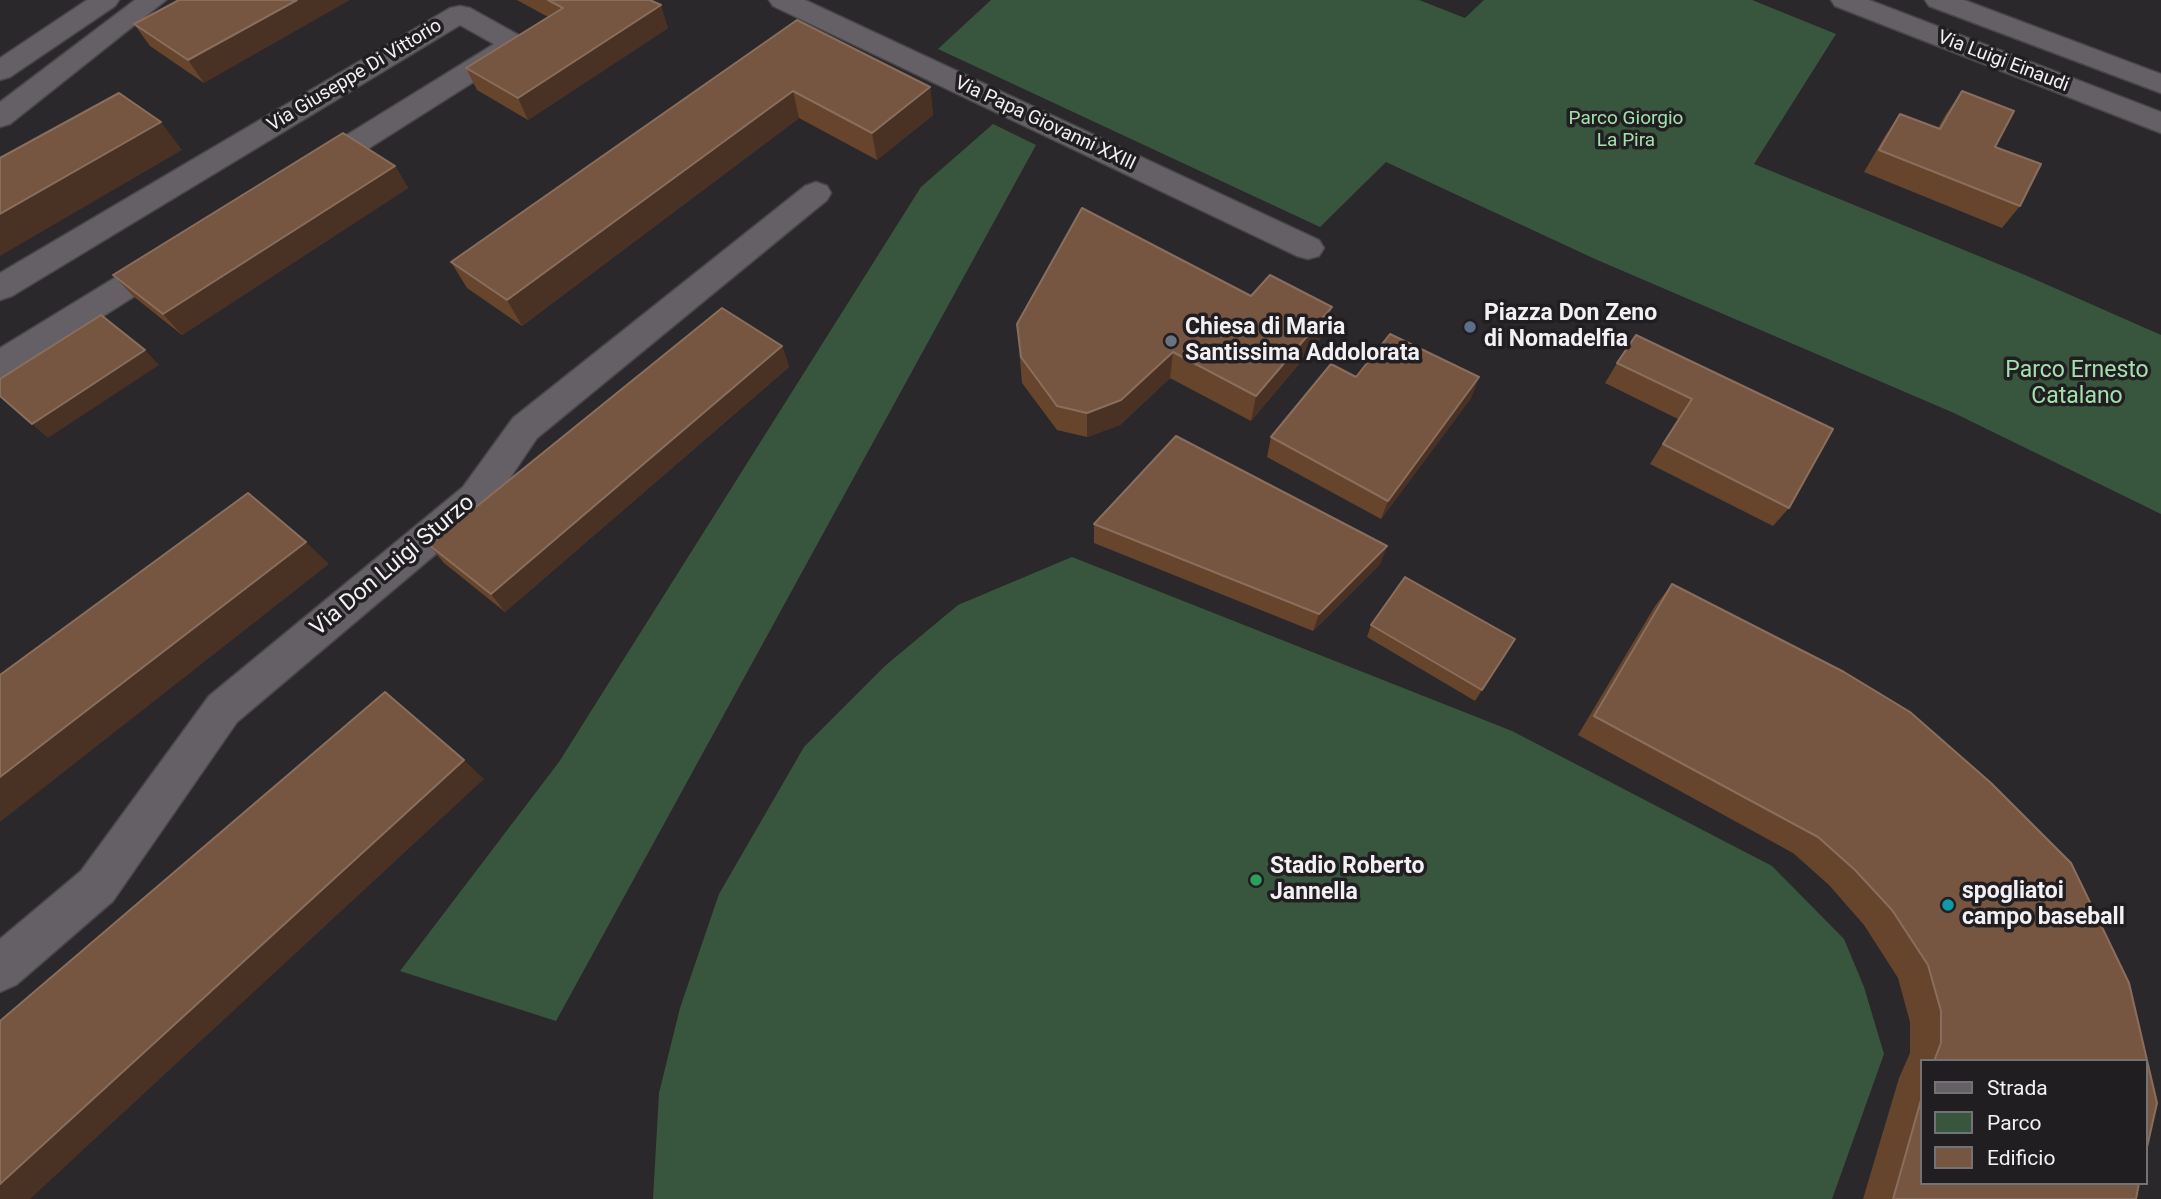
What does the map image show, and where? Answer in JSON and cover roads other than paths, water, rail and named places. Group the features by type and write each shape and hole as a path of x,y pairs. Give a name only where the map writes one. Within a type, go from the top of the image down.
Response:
{"street":[{"path":"0,71 105,0"},
{"path":"0,117 152,0"},
{"name":"Via Papa Giovanni XXIII","path":"783,0 1308,248"},
{"name":"Via Luigi Einaudi","path":"1845,0 2161,123"},
{"name":"Via Luigi Einaudi","path":"1939,0 2161,84"},
{"path":"1987,56 2009,27 2023,0"},
{"name":"Via Giuseppe Di Vittorio","path":"0,288 460,14 514,44 292,183"},
{"name":"Via Don Luigi Sturzo","path":"0,969 97,886 223,709 476,498 525,428 816,193"},
{"path":"0,365 187,248"}],"place":[{"name":"Piazza Don Zeno di Nomadelfia","path":"1470,327"},
{"name":"Chiesa di Maria Santissima Addolorata","path":"1171,341"},
{"name":"Stadio Roberto Jannella","path":"1256,880"},
{"name":"spogliatoi campo baseball","path":"1948,905"}],"park label":[{"name":"Parco Giorgio La Pira","path":"1626,130"},
{"name":"Parco Ernesto Catalano","path":"2077,384"}]}
